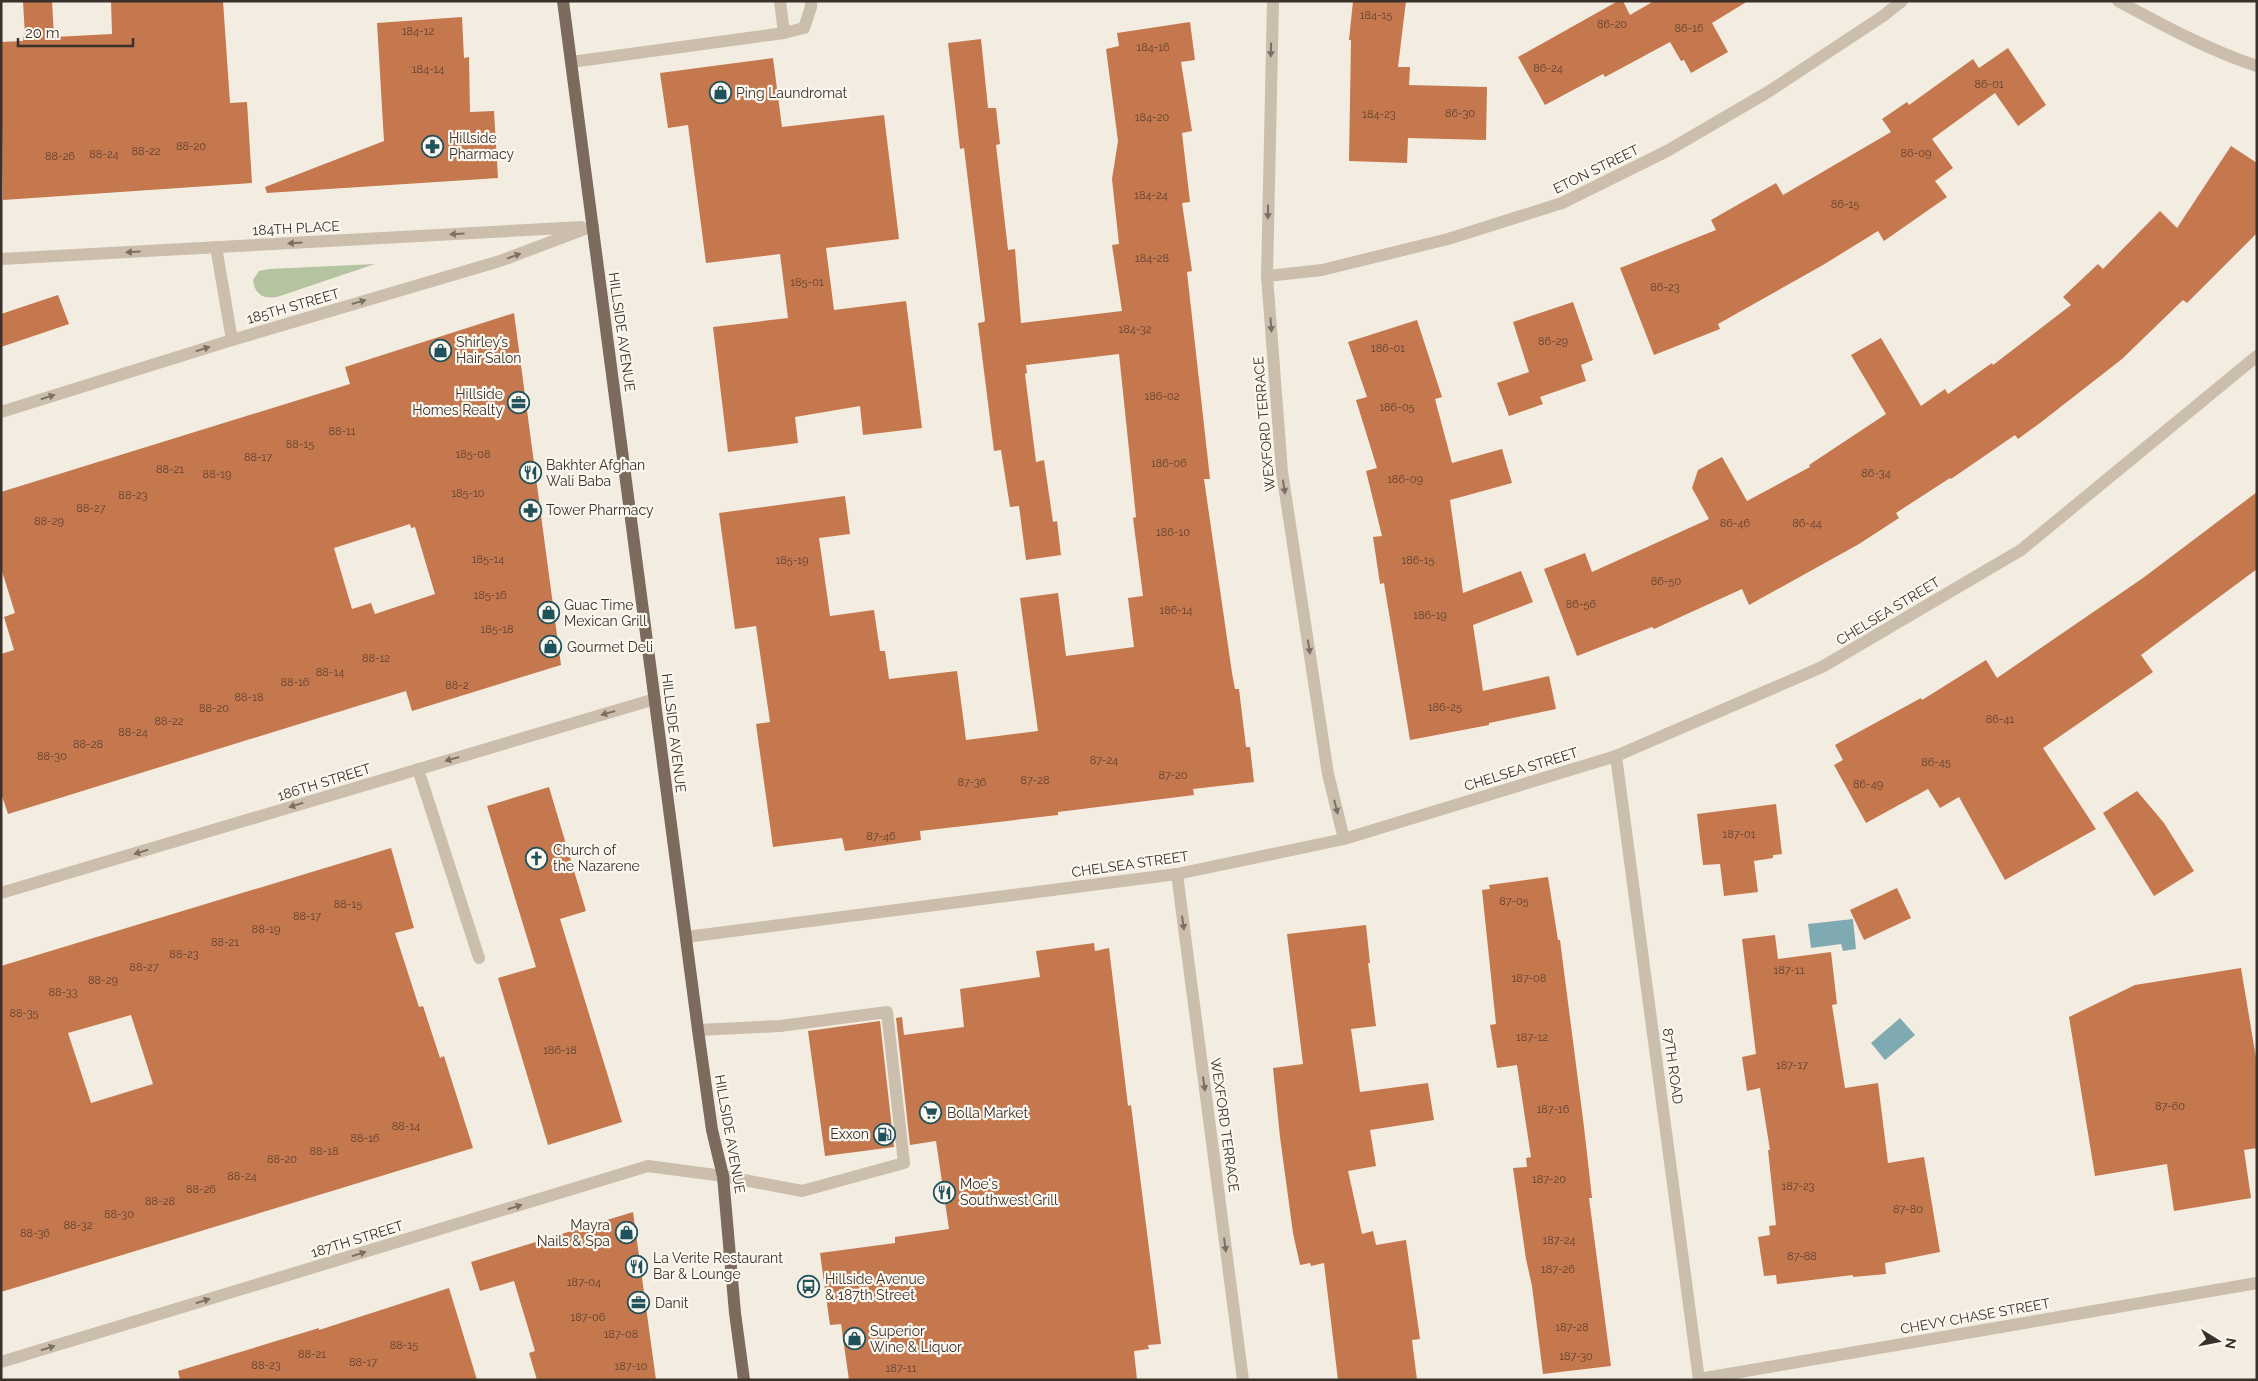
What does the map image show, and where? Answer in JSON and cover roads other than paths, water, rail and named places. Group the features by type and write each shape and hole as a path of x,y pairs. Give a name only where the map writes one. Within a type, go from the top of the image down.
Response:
{"main road":[{"name":"HILLSIDE AVENUE","path":"563,1 698,1030 712,1130 723,1176 735,1313 744,1380"}],"street":[{"path":"780,1 784,33"},
{"path":"572,62 784,33 804,28 811,7 810,1"},
{"name":"WEXFORD TERRACE","path":"1273,1 1267,276 1282,472 1328,774 1344,838"},
{"name":"ETON STREET","path":"1267,276 1322,270 1448,239 1562,203 1667,151 1768,92 1884,16 1902,1"},
{"path":"2118,1 2177,33 2230,57 2257,66"},
{"name":"184TH PLACE","path":"1,259 593,226"},
{"name":"185TH STREET","path":"1,412 232,340 500,261 593,226"},
{"path":"216,247 232,340"},
{"name":"CHELSEA STREET","path":"686,937 1178,874 1344,838 1616,756 1822,668 2021,550 2257,356"},
{"name":"186TH STREET","path":"1,893 655,699"},
{"name":"87TH ROAD","path":"1616,756 1699,1379"},
{"path":"418,769 479,958"},
{"name":"WEXFORD TERRACE","path":"1178,874 1243,1380"},
{"name":"187TH STREET","path":"1,1362 648,1166 723,1176 802,1191 904,1163 887,1012 780,1026 698,1030"},
{"name":"CHEVY CHASE STREET","path":"1699,1379 2257,1283"}],"water":[{"path":"1853,919 1856,949 1843,951 1841,944 1811,948 1808,924"},
{"path":"1900,1018 1915,1035 1885,1060 1871,1043"}],"place":[{"name":"Ping Laundromat","path":"720,93"},
{"name":"Hillside Pharmacy","path":"433,146"},
{"name":"Shirley’s Hair Salon","path":"440,350"},
{"name":"Hillside Homes Realty","path":"519,402"},
{"name":"Bakhter Afghan Wali Baba","path":"530,473"},
{"name":"Tower Pharmacy","path":"530,510"},
{"name":"Guac Time Mexican Grill","path":"548,613"},
{"name":"Gourmet Deli","path":"551,647"},
{"name":"Church of the Nazarene","path":"537,858"},
{"name":"Bolla Market","path":"931,1113"},
{"name":"Exxon","path":"885,1134"},
{"name":"Moe's Southwest Grill","path":"944,1192"},
{"name":"Mayra Nails & Spa","path":"626,1233"},
{"name":"La Verite Restaurant Bar & Lounge","path":"637,1266"},
{"name":"Hillside Avenue & 187th Street","path":"809,1287"},
{"name":"Danit","path":"639,1303"},
{"name":"Superior Wine & Liquor","path":"854,1339"}]}
